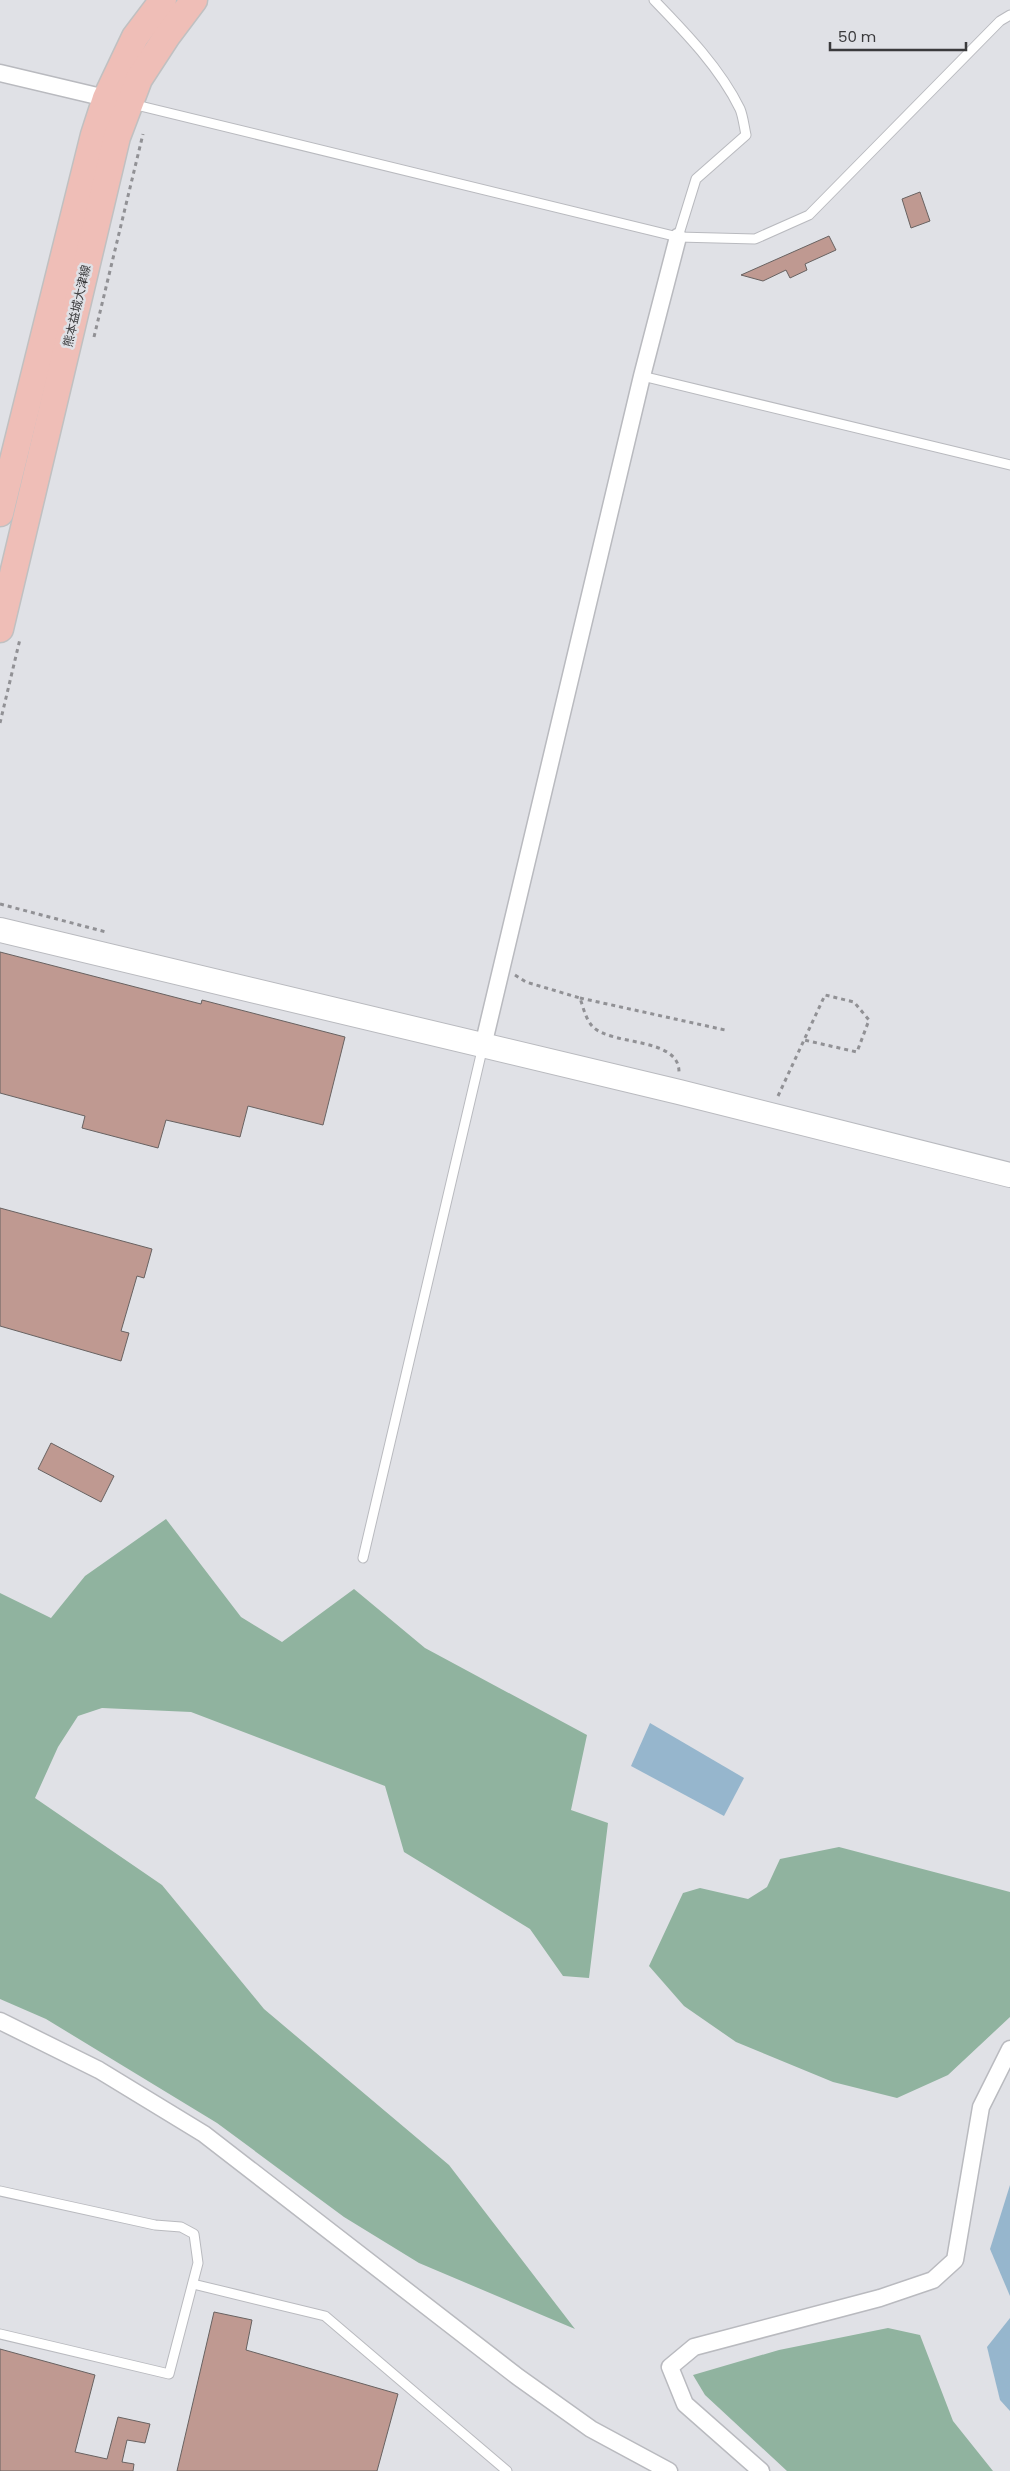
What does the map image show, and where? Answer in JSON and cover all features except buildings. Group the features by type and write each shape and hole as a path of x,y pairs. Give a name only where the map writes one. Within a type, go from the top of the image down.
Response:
{"main road":[{"name":"熊本益城大津線","path":"0,513 94,135 128,103 136,37 163,0"},
{"name":"熊本益城大津線","path":"10,633 117,137 128,103 139,79 167,36 194,0"}],"street":[{"path":"0,72 128,103"},
{"path":"483,1046 642,376 678,237"},
{"path":"0,930 678,1092 1010,1175"},
{"path":"0,2022 99,2070 204,2134 518,2377 591,2428 669,2471"},
{"path":"762,2471 685,2404 670,2367 694,2347 880,2298 933,2280 956,2260 981,2107 1010,2049"}],"lane":[{"path":"654,0 675,21 721,77 740,110 746,135 696,179 678,237"},
{"path":"128,103 678,237 755,239 809,215 1000,21 1010,15"},
{"path":"642,376 1010,465"},
{"path":"363,1558 483,1046"},
{"path":"0,2191 155,2225 181,2227 194,2234 198,2263 169,2374 0,2334"},
{"path":"193,2284 325,2316 507,2471"}],"path":[{"path":"93,340 128,103"},
{"path":"0,723 10,633"},
{"path":"503,968 526,982 580,998 725,1030"},
{"path":"770,1115 804,1040 825,995 854,1002 869,1020 857,1052 804,1040"},
{"path":"580,998 592,1026 603,1034 660,1048 673,1056 679,1065 678,1092"}],"green space":[{"path":"166,1519 241,1617 282,1642 354,1589 425,1648 587,1735 571,1810 608,1823 589,1978 563,1976 530,1929 404,1852 385,1786 191,1712 102,1708 78,1716 58,1747 35,1798 162,1885 264,2009 449,2165 575,2329 419,2263 344,2217 217,2123 46,2019 0,1999 0,1593 51,1618 85,1576"},
{"path":"839,1847 1010,1892 1010,2017 948,2075 897,2098 833,2082 736,2042 684,2006 649,1966 683,1893 700,1888 748,1899 767,1887 780,1859"},
{"path":"888,2328 920,2335 953,2421 993,2471 787,2471 705,2395 693,2375 779,2350"}],"water":[{"path":"650,1723 744,1778 724,1816 631,1766"},
{"path":"1010,2185 1010,2296 990,2249"},
{"path":"1010,2318 1010,2411 1000,2400 987,2347"}]}
